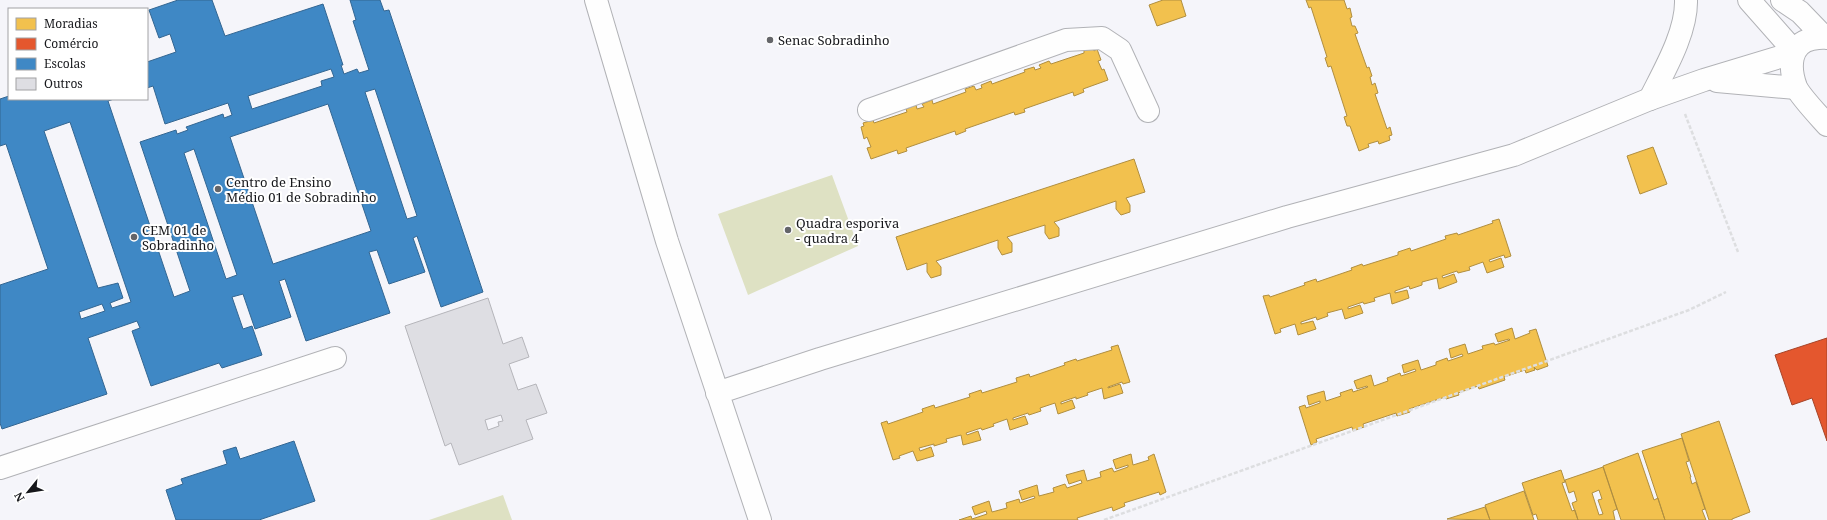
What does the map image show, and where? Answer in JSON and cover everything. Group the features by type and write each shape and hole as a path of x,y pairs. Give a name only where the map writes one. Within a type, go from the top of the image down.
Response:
{"street":[{"path":"596,0 667,241 760,520"},
{"path":"1650,99 1670,58 1683,21 1686,0"},
{"path":"1750,0 1793,52"},
{"path":"1782,0 1800,12 1826,37"},
{"path":"1826,37 1799,44 1793,52 1792,68 1796,88 1827,125"},
{"path":"869,110 1066,40 1102,38 1120,50 1148,111"},
{"path":"717,392 820,358 1287,217 1514,155 1650,99 1793,52"},
{"path":"1704,80 1796,88"},
{"path":"0,468 335,358"}],"path":[{"path":"1676,90 1738,252"},
{"path":"1104,520 1689,310 1726,292"}],"green space":[{"name":"Quadra esporiva - quadra 4","path":"832,175 858,246 748,295 718,214"},
{"path":"503,495 512,520 429,520"}],"building: Moradias":[{"path":"1163,0 1181,0 1186,16 1157,26 1149,5"},
{"path":"1306,0 1344,0 1347,9 1350,8 1352,26 1355,26 1358,33 1355,34 1367,68 1369,67 1372,76 1370,77 1372,85 1375,83 1378,93 1375,94 1387,129 1390,127 1392,135 1389,136 1390,140 1379,144 1378,141 1368,144 1369,147 1359,151 1350,126 1347,126 1344,117 1347,116 1331,66 1328,67 1325,58 1327,57 1311,7 1309,8"},
{"path":"1093,47 1094,51 1097,49 1101,60 1098,61 1102,70 1104,69 1108,80 1083,89 1084,92 1074,96 1073,92 1024,109 1025,112 1015,115 1014,112 965,129 966,131 956,135 955,131 906,148 907,151 898,154 897,150 871,159 867,148 871,147 867,137 864,139 861,127 864,126 863,123 873,120 874,123 907,112 906,109 916,105 917,109 924,107 922,104 932,100 933,104 966,92 965,89 974,86 976,90 982,88 981,85 991,81 992,84 1025,72 1024,70 1034,67 1035,70 1041,68 1039,65 1049,61 1051,64 1084,53 1084,50"},
{"path":"1653,147 1667,184 1640,194 1627,156"},
{"path":"1134,159 1145,192 1126,198 1130,205 1130,212 1121,215 1116,209 1116,201 1054,222 1059,228 1059,236 1049,239 1045,233 1045,225 1007,237 1012,243 1012,252 1002,255 998,248 998,240 936,261 941,267 941,275 931,278 927,272 927,263 907,270 896,237"},
{"path":"1499,219 1511,256 1505,258 1504,255 1489,260 1490,262 1501,258 1504,267 1487,273 1483,262 1469,267 1470,270 1458,273 1457,271 1442,276 1443,278 1454,274 1457,282 1439,289 1437,278 1422,282 1422,285 1410,289 1409,286 1395,291 1395,293 1407,290 1409,298 1392,304 1390,293 1374,298 1375,301 1364,304 1363,302 1348,307 1348,309 1360,305 1363,313 1345,319 1342,309 1327,313 1328,316 1317,320 1316,317 1301,322 1301,324 1313,321 1316,329 1298,335 1295,324 1280,329 1281,332 1275,334 1263,296 1269,295 1270,297 1305,285 1304,283 1316,279 1317,282 1352,270 1351,268 1362,264 1363,266 1398,255 1398,252 1410,248 1411,251 1446,239 1445,236 1457,233 1458,235 1493,223 1492,221"},
{"path":"1512,328 1515,339 1530,333 1529,331 1536,329 1548,366 1537,370 1534,367 1535,370 1526,373 1525,370 1504,377 1505,380 1479,389 1478,386 1458,393 1459,395 1446,399 1445,397 1409,409 1410,412 1397,416 1396,413 1363,424 1364,427 1353,431 1352,427 1316,439 1317,442 1311,445 1299,407 1305,405 1306,408 1320,403 1320,401 1309,405 1307,396 1324,391 1326,401 1341,396 1340,393 1352,389 1353,392 1368,387 1357,389 1354,381 1371,375 1374,386 1388,381 1387,378 1400,373 1401,376 1416,371 1415,369 1404,373 1402,365 1418,360 1421,370 1436,365 1436,362 1447,358 1448,361 1463,356 1462,354 1451,358 1449,349 1465,344 1468,354 1483,349 1482,346 1494,343 1495,345 1510,340 1498,342 1495,334"},
{"path":"1118,345 1130,382 1123,384 1122,382 1108,388 1120,384 1123,393 1104,399 1102,388 1087,393 1088,395 1061,402 1061,404 1072,400 1075,408 1058,414 1055,403 1040,408 1041,411 1029,415 1028,413 1013,418 1013,420 1025,416 1028,424 1010,430 1007,419 993,424 994,426 982,430 981,428 966,433 967,435 978,431 981,440 963,445 961,435 946,439 947,442 919,448 920,451 931,447 934,456 917,461 913,451 893,460 881,423 887,421 888,424 923,412 922,409 934,405 935,408 970,397 969,394 981,390 982,393 1017,382 1016,378 1029,374 1030,377 1065,365 1064,363 1076,359 1077,361 1112,350 1111,347"},
{"path":"1719,421 1750,512 1732,520 1709,520 1681,434"},
{"path":"1682,438 1689,461 1686,462 1692,484 1696,482 1705,509 1702,510 1706,520 1665,520 1642,451"},
{"path":"1638,453 1654,500 1658,498 1665,520 1621,520 1603,466"},
{"path":"1131,454 1133,465 1149,460 1148,457 1154,454 1166,492 1160,495 1159,492 1124,503 1125,506 1113,511 1112,507 1077,518 1078,520 959,520 971,516 972,519 987,514 986,511 975,515 972,507 989,501 992,512 1007,508 1006,503 1019,499 1020,503 1035,498 1034,496 1022,500 1019,491 1037,485 1039,496 1054,492 1053,488 1065,484 1067,488 1082,483 1081,480 1069,484 1066,475 1084,470 1087,481 1101,477 1100,472 1112,468 1114,472 1128,467 1128,465 1116,469 1113,460"},
{"path":"1603,467 1617,509 1613,511 1615,520 1578,520 1572,503 1577,501 1574,491 1569,493 1565,480","holes":["1599,490 1602,499 1598,500 1603,514 1599,515 1592,493"]},
{"path":"1561,470 1565,482 1562,483 1572,511 1575,510 1578,520 1538,520 1536,514 1533,515 1522,483"},
{"path":"1524,491 1534,520 1490,520 1485,505"},
{"path":"1485,507 1490,520 1447,519"}],"building: Comércio":[{"path":"1827,338 1827,441 1812,398 1792,405 1775,355"}],"building: Escolas":[{"name":"Centro de Ensino Médio 01 de Sobradinho","path":"178,0 212,0 225,36 323,4 343,65 341,65 344,74 357,69 359,73 369,70 353,21 356,20 350,0 380,0 384,11 389,10 483,292 441,307 417,236 413,238 425,272 389,284 377,250 369,252 390,313 306,341 285,279 279,281 291,317 255,329 243,294 232,297 243,329 252,326 262,355 222,368 219,363 151,386 132,331 140,328 137,321 88,338 107,394 2,429 0,423 0,285 48,269 6,144 0,146 0,99 8,96 8,100 111,100 108,101 174,297 190,291 140,142 176,130 177,134 188,130 186,127 223,114 224,118 232,115 228,103 165,124 153,86 148,88 148,62 176,52 170,34 159,38 149,10","holes":["331,69 334,77 321,81 322,86 252,109 248,96","375,89 417,216 407,219 365,92","328,104 371,231 273,264 230,137","70,122 131,302 112,308 110,303 123,298 118,283 98,288 44,131","194,149 237,275 226,279 184,153","102,304 105,311 81,319 79,312"]},
{"path":"294,441 315,501 259,520 176,520 166,490 183,484 181,479 227,464 223,451 236,447 240,459"}],"building: Outros":[{"path":"488,298 503,344 522,337 529,357 509,364 518,390 536,384 547,413 526,420 533,439 459,465 451,443 445,446 405,326","holes":["501,415 503,421 498,422 499,426 488,430 485,420"]}],"place":[{"name":"Senac Sobradinho","path":"770,40"},
{"name":"Centro de Ensino Médio 01 de Sobradinho","path":"218,189"},
{"name":"Quadra esporiva - quadra 4","path":"788,230"},
{"name":"CEM 01 de Sobradinho","path":"134,237"}]}
